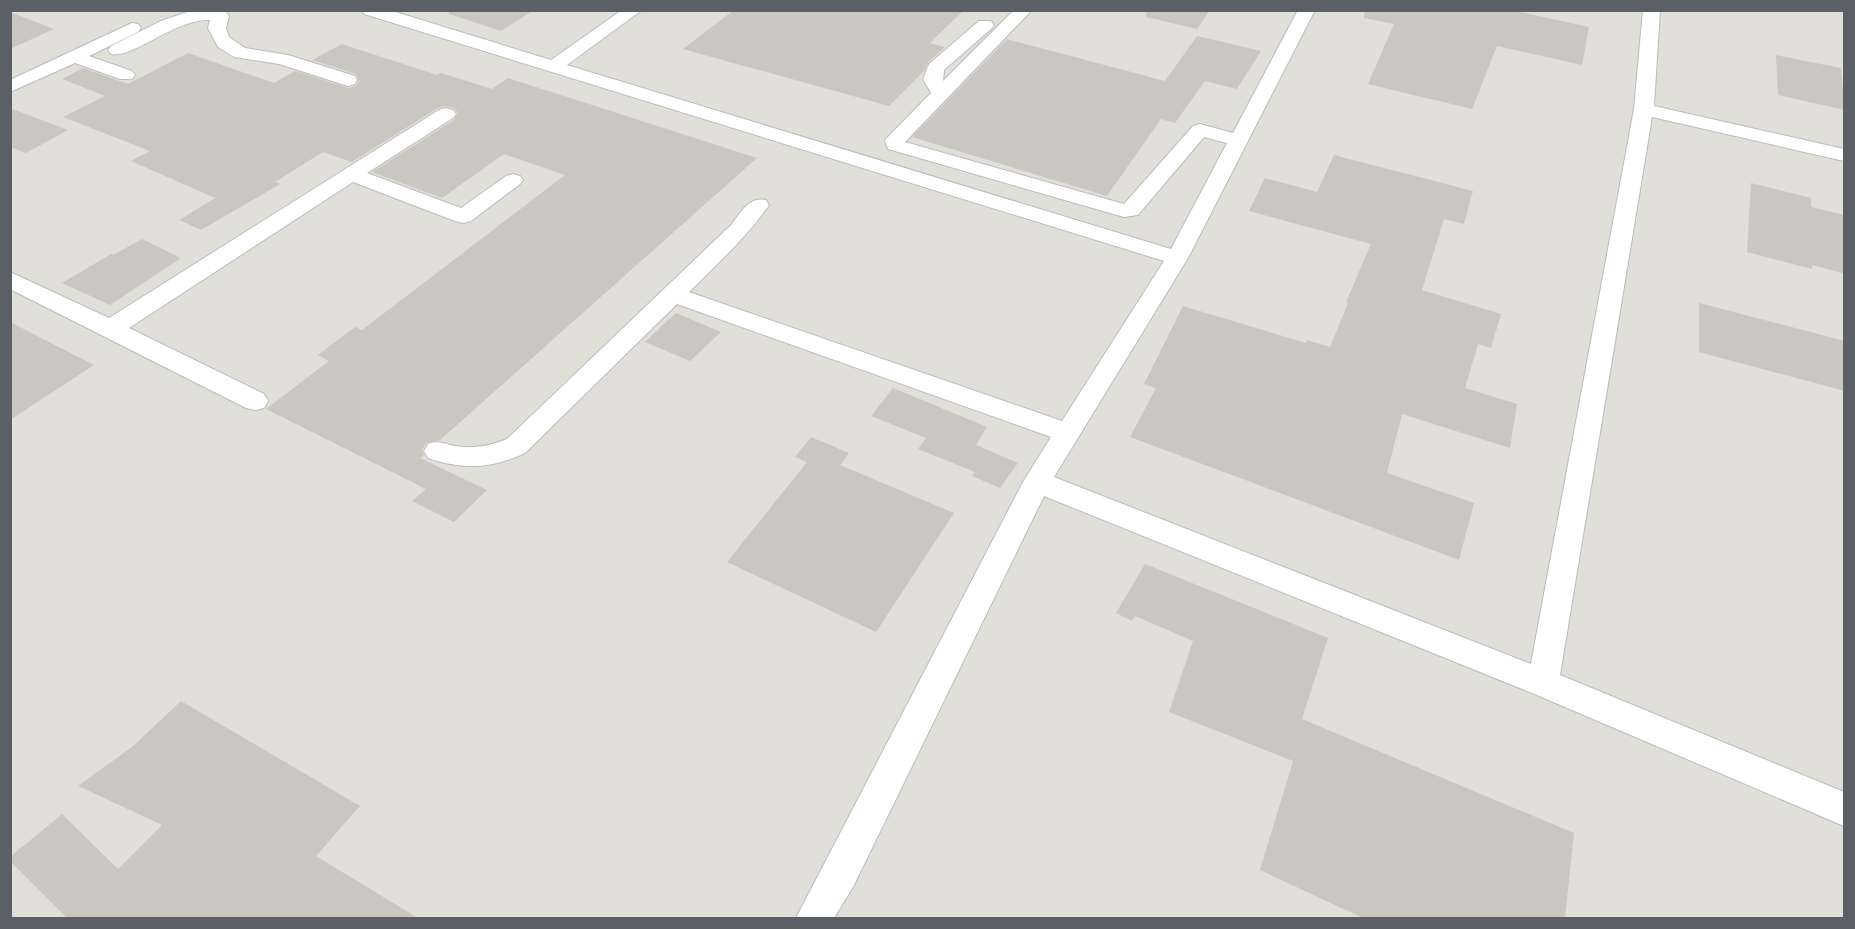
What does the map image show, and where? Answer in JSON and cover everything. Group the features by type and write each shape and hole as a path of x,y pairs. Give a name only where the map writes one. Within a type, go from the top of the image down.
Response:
{"lane":[{"path":"82,60 168,10"},
{"path":"370,10 1177,258"},
{"path":"552,66 634,10"},
{"path":"940,92 932,79 935,68 1002,10"},
{"path":"1024,10 940,92 895,140 895,145 1119,211 1130,210 1200,130 1238,140"},
{"path":"814,918 840,874 1037,482 1177,258 1307,10"},
{"path":"1543,683 1644,109 1652,10"},
{"path":"10,87 82,60 117,50 173,23 197,15 220,16 215,36 240,53 282,59 348,80"},
{"path":"82,60 126,75"},
{"path":"1644,109 1845,155"},
{"path":"111,328 446,114"},
{"path":"350,174 463,216 513,180"},
{"path":"437,451 471,458 494,455 516,446 739,230 758,205"},
{"path":"10,279 255,401"},
{"path":"672,294 1068,433"},
{"path":"1037,482 1543,683 1845,809"}],"shaded area":[{"path":"11,11 1844,11 1844,918 11,918"}],"building":[{"path":"450,10 534,10 501,31 449,14"},
{"path":"734,10 964,10 930,43 945,47 928,62 924,71 889,106 683,49"},
{"path":"1147,10 1210,10 1197,29 1146,17"},
{"path":"1365,10 1511,10 1589,27 1582,65 1497,46 1472,109 1368,84 1394,24 1364,18"},
{"path":"10,12 54,29 10,49"},
{"path":"1197,36 1261,51 1237,89 1205,81 1175,123 1161,119 1107,196 912,137 1007,39 1165,81"},
{"path":"342,44 437,75 441,73 492,89 508,78 757,158 440,440 426,443 422,450 424,455 420,458 487,490 454,522 412,501 426,489 266,409 329,361 318,355 355,327 362,330 565,175 504,154 442,198 372,172 454,120 458,113 454,108 445,106 438,108 352,162 323,152 275,182 280,184 201,230 179,220 215,198 131,161 150,151 63,117 105,96 62,79 83,68 128,84 188,53 274,83 295,71 349,88 356,86 359,81 356,74 312,60"},
{"path":"1776,55 1841,68 1845,110 1778,95"},
{"path":"10,108 68,130 26,153 10,147"},
{"path":"1334,155 1473,191 1464,224 1444,219 1422,290 1501,314 1491,348 1478,344 1465,388 1517,404 1510,448 1402,414 1387,473 1474,503 1459,560 1130,437 1156,388 1144,384 1183,306 1306,343 1307,340 1330,347 1371,244 1249,211 1265,178 1317,192"},
{"path":"1751,183 1811,198 1811,207 1845,215 1845,274 1812,265 1812,269 1747,252"},
{"path":"142,239 181,258 110,305 62,283 111,254"},
{"path":"1699,303 1845,341 1845,391 1699,352"},
{"path":"676,313 721,332 690,361 645,342"},
{"path":"10,322 94,365 10,420"},
{"path":"893,388 987,427 976,445 1018,463 1000,488 972,476 975,472 918,449 926,438 871,416"},
{"path":"811,437 849,453 840,465 954,513 876,632 727,562 807,462 795,457"},
{"path":"1145,564 1328,638 1302,719 1574,833 1565,918 1363,918 1260,870 1293,761 1169,712 1193,641 1135,616 1132,621 1116,613"},
{"path":"181,701 360,806 316,856 418,918 67,918 10,861 10,857 62,814 118,869 162,825 78,786 132,747"}]}
